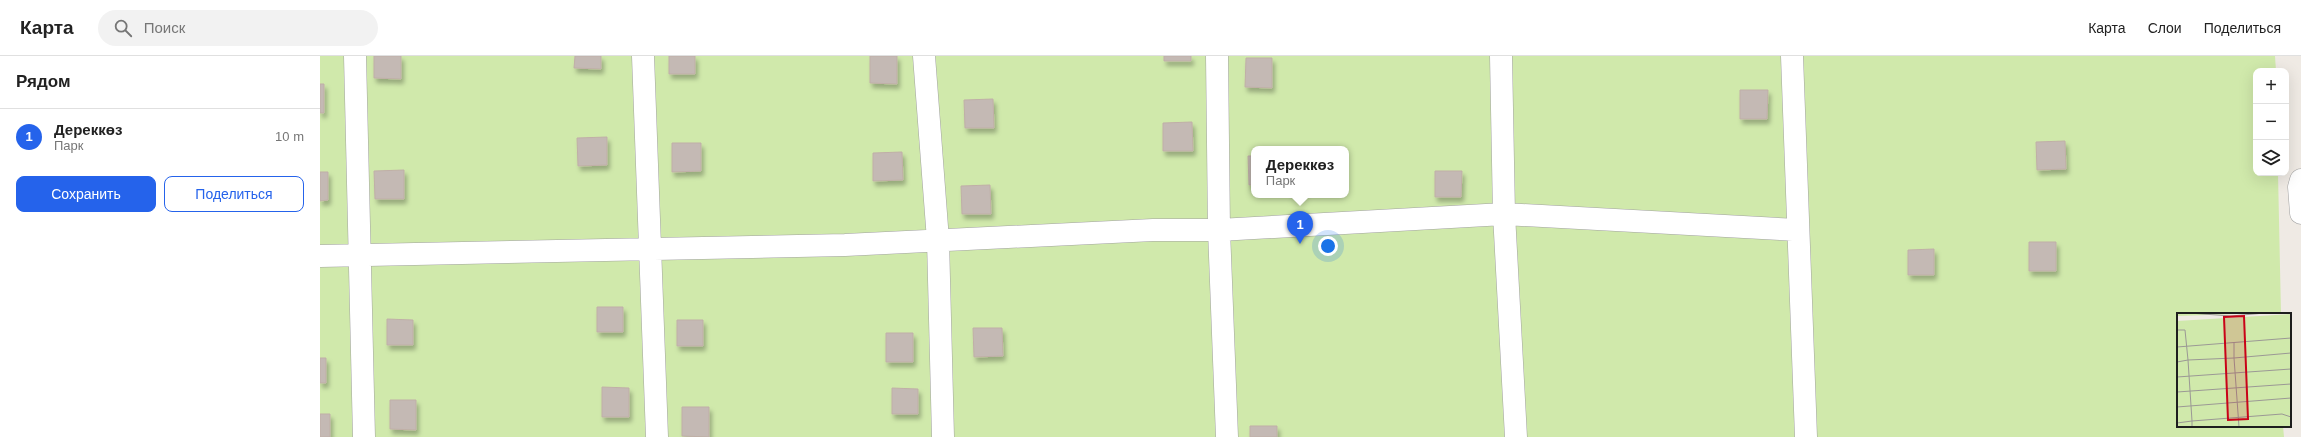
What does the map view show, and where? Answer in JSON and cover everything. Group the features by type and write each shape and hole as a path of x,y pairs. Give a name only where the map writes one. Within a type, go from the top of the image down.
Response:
{"street":[{"path":"355,56 361,255 364,437"},
{"path":"643,56 657,437"},
{"path":"924,56 938,240 943,437"},
{"path":"1217,56 1219,230 1227,437"},
{"path":"1501,56 1504,214 1516,437"},
{"path":"1792,56 1806,437"},
{"path":"2300,184 2301,213"},
{"path":"320,256 845,245 1153,230 1219,230 1504,214 1798,230"}],"green space":[{"path":"320,56 2275,56 2276,68 2253,68 2253,176 2278,176 2281,313 2177,313 2177,427 2283,427 2284,437 320,437"}],"building":[{"path":"374,56 401,56 401,79 374,78"},
{"path":"575,56 601,56 601,69 574,68"},
{"path":"669,56 695,56 695,74 669,74"},
{"path":"870,56 897,56 897,84 870,83"},
{"path":"1164,56 1191,56 1191,61 1164,61"},
{"path":"1246,58 1272,58 1272,88 1245,87"},
{"path":"320,84 324,84 324,113 320,113"},
{"path":"1740,90 1768,90 1767,119 1740,119"},
{"path":"993,99 994,128 965,128 964,100"},
{"path":"1192,122 1193,151 1163,151 1163,123"},
{"path":"607,137 607,165 578,166 577,138"},
{"path":"2065,141 2066,169 2037,170 2036,142"},
{"path":"672,143 701,143 701,171 672,172"},
{"path":"902,152 903,180 873,181 873,153"},
{"path":"1248,156 1251,156 1251,185 1249,185"},
{"path":"404,170 404,199 375,199 374,171"},
{"path":"1435,171 1462,171 1461,197 1435,197"},
{"path":"320,172 328,172 328,200 320,201"},
{"path":"990,185 991,214 962,214 961,186"},
{"path":"2029,242 2056,242 2056,271 2029,271"},
{"path":"1934,249 1934,275 1908,275 1908,250"},
{"path":"597,307 623,307 623,332 597,332"},
{"path":"387,319 413,320 413,345 387,345"},
{"path":"677,320 703,320 703,346 677,346"},
{"path":"973,328 1002,328 1003,356 974,357"},
{"path":"886,333 913,333 913,362 886,362"},
{"path":"320,358 326,358 326,383 320,383"},
{"path":"602,387 629,388 629,417 602,417"},
{"path":"892,388 918,389 918,414 892,414"},
{"path":"390,400 416,400 416,430 390,429"},
{"path":"682,407 709,407 709,437 682,436"},
{"path":"320,414 330,414 330,437 320,437"},
{"path":"1250,426 1277,426 1277,437 1250,437"}],"place":[{"name":"Дереккөз","path":"1300,244"}]}
